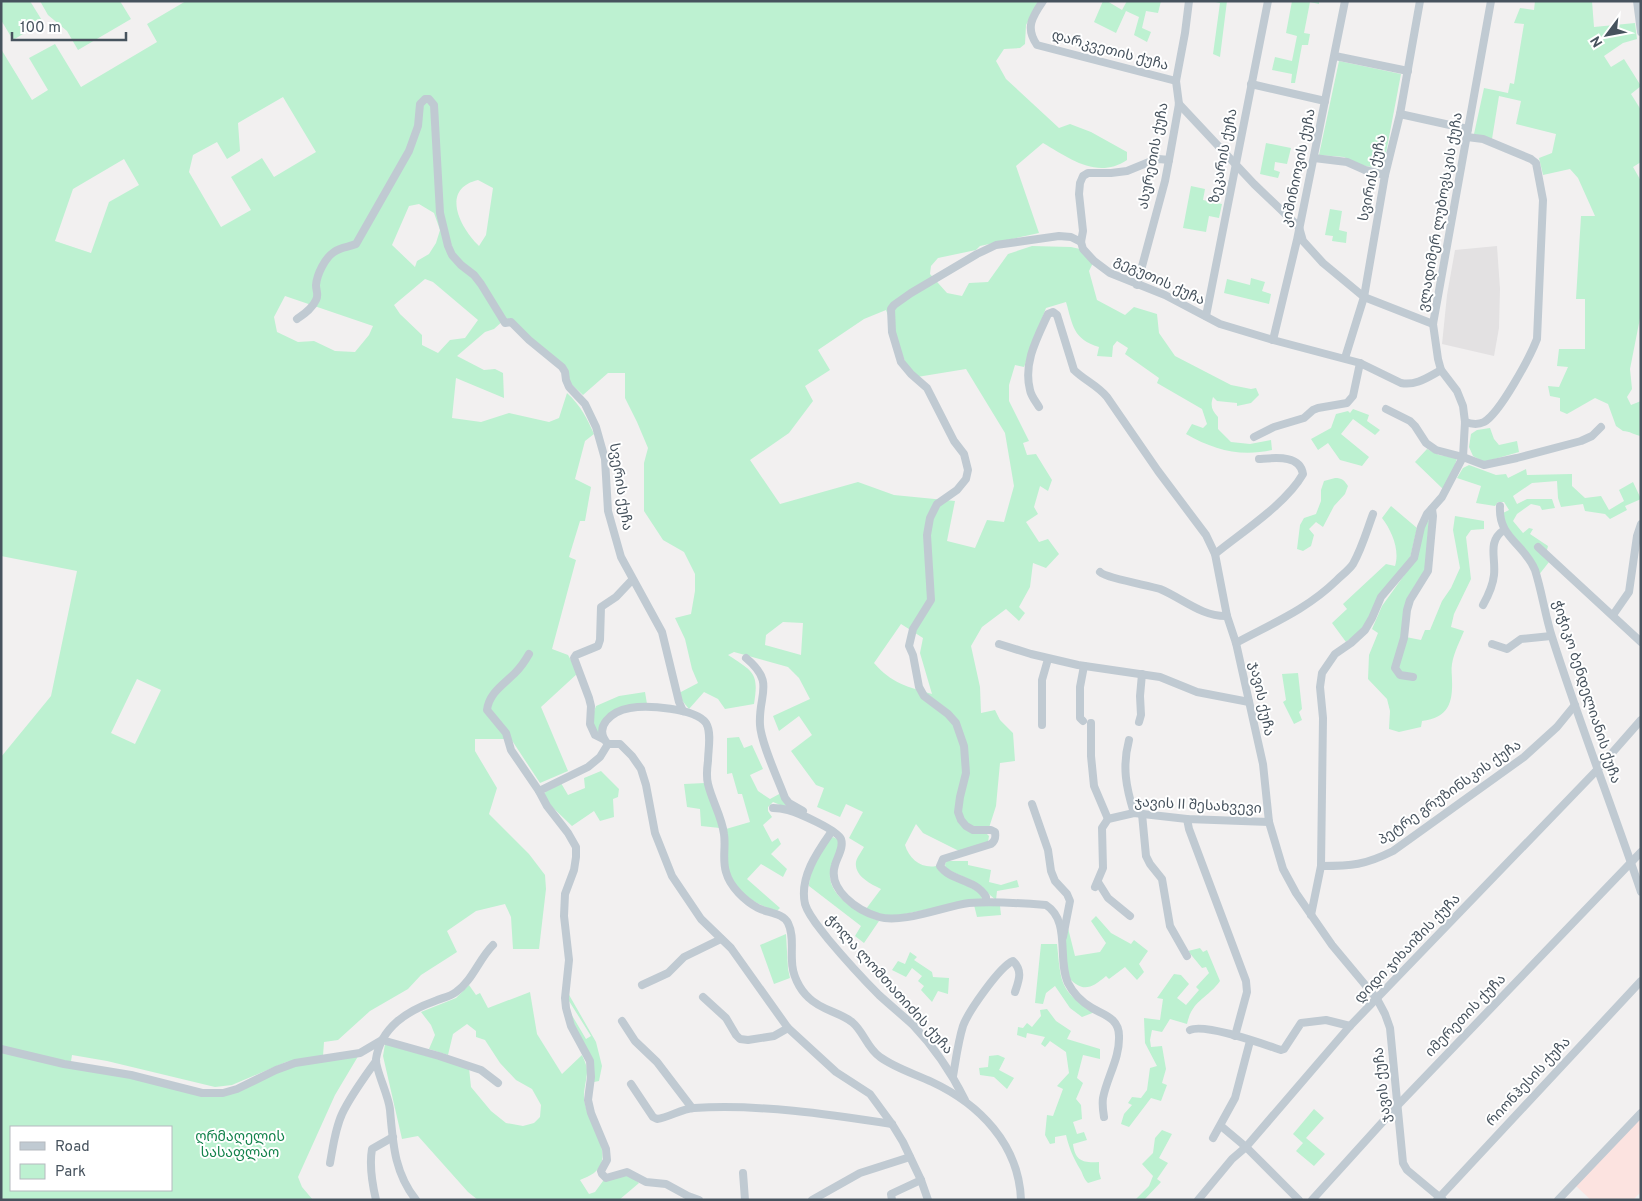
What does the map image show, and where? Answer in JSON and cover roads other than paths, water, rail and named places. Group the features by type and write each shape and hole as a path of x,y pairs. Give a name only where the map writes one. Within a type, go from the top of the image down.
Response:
{"street":[{"name":"დარკვეთის ქუჩა","path":"1043,1 1032,16 1031,37 1037,45 1176,81"},
{"name":"ასურეთის ქუჩა","path":"1137,284 1169,160 1179,104 1176,81 1189,1"},
{"name":"ზეკარის ქუჩა","path":"1206,316 1268,1"},
{"name":"კიშინიოვის ქუჩა","path":"1273,340 1314,158 1345,1"},
{"name":"სვირის ქუჩა","path":"1345,358 1364,297 1385,175 1400,114 1420,1"},
{"name":"ვლადიმერ ლუბოვსკის ქუჩა","path":"1462,457 1465,422 1463,406 1457,391 1441,370 1433,324 1491,1"},
{"path":"1637,1 1641,32"},
{"path":"1335,56 1408,71"},
{"path":"1251,84 1326,101"},
{"name":"სვერის ქუჩა","path":"297,319 310,309 316,301 318,296 316,287 318,277 330,256 335,251 356,244 409,151 418,126 420,104 425,99 429,99 434,106 440,213 448,246 452,255 474,275 505,323 511,322 528,340 562,367 569,388 585,404 596,427 605,459 608,511 621,557 662,632 683,711"},
{"path":"1179,104 1299,227 1303,241 1322,263 1364,297 1433,324"},
{"path":"1400,114 1468,132 1531,159 1536,163 1543,200 1537,339 1530,359 1494,413 1484,422 1474,424 1465,422"},
{"path":"1314,158 1347,162 1365,170 1385,175"},
{"path":"986,902 986,897 978,887 947,873 940,866 943,860 990,844 995,840 996,836 995,832 991,830 973,830 961,820 958,812 966,773 964,746 956,723 948,714 924,696 918,688 913,655 909,646 913,628 931,600 927,535 930,518 937,504 957,490 966,479 968,470 964,454 954,441 927,388 910,374 901,362 892,332 892,309 894,305 911,293 977,254 996,245 1059,236 1071,237 1080,242 1083,231 1079,194 1083,176 1088,173 1127,171 1154,160 1169,160"},
{"name":"გეგუთის ქუჩა","path":"1080,242 1094,261 1110,273 1165,295 1220,324 1273,340 1345,358 1360,363 1401,384 1416,383 1441,370"},
{"name":"ჯავის ქუჩა","path":"1039,408 1030,392 1028,374 1031,353 1048,314 1053,312 1057,315 1074,370 1080,376 1098,386 1107,396 1158,472 1206,535 1215,554 1227,616 1236,643 1263,764 1269,822 1283,869 1332,945 1377,999 1385,1014 1390,1028 1403,1163 1407,1170 1440,1199"},
{"path":"1254,437 1274,427 1304,418 1318,408 1348,403 1353,396 1360,363"},
{"path":"1386,409 1410,421 1426,443 1436,450 1484,464 1516,458 1581,441 1592,436 1601,427"},
{"path":"1215,554 1275,506 1296,486 1303,474 1298,463 1289,459 1280,457 1259,459"},
{"path":"1311,915 1321,866 1323,718 1320,687 1322,673 1335,654 1351,643 1364,630 1372,618 1380,597 1414,558 1421,527 1446,490 1462,457"},
{"path":"1483,605 1494,575 1494,542 1497,534 1504,530 1500,517 1500,506"},
{"path":"1414,678 1400,675 1395,668 1395,663 1404,638 1410,600 1428,571 1432,509"},
{"path":"1236,643 1293,614 1324,593 1352,566 1359,553 1373,514"},
{"path":"1613,615 1629,592 1637,536 1641,524"},
{"name":"ჭიჭიკო ბენდელიანის ქუჩა","path":"1504,530 1528,558 1534,570 1551,636 1641,892"},
{"path":"1538,547 1641,642"},
{"path":"1100,572 1104,576 1158,589 1218,616 1227,616"},
{"path":"632,580 616,597 604,603 601,607 600,640 598,646 576,655 574,658 589,698 591,706 590,724 595,735 605,741 620,744 641,769 655,833 672,876 701,919 731,948 788,1028 836,1072 870,1094 892,1124 921,1180 928,1200"},
{"path":"1492,644 1507,649 1521,639 1551,636"},
{"path":"999,644 1048,659 1160,677 1197,692 1249,702"},
{"path":"529,654 516,672 497,689 488,701 488,710 506,733 512,750 539,790 547,806 568,833 576,847 574,870 565,894 564,916 569,960 566,1008 571,1026 590,1061 591,1077 588,1100 591,1113 606,1148 607,1160 601,1171 606,1178 627,1172 646,1182 666,1184 699,1200"},
{"path":"746,658 762,676 764,687 760,724 764,741 785,798 810,818"},
{"path":"1042,725 1042,680 1048,659"},
{"path":"1082,722 1080,718 1080,687 1084,666"},
{"path":"1139,722 1142,715 1140,696 1142,674"},
{"name":"პეტრე გრუზინსკის ქუჩა","path":"1321,866 1350,866 1373,861 1393,851 1529,752 1557,727 1575,705"},
{"name":"ჭოლა ლომთათიძის ქუჩა","path":"605,741 602,732 603,724 614,714 629,708 683,711 706,722 709,730 707,778 724,834 723,859 726,873 732,885 746,900 758,908 781,916 787,921 792,933 792,964 795,977 809,998 818,1005 850,1020 862,1032 868,1046 880,1057 933,1082 965,1100 988,1122 1005,1143 1018,1180 1020,1200"},
{"name":"დიდი ჯიხაიშის ქუჩა","path":"1198,1200 1350,1026 1597,770 1641,720"},
{"path":"1091,723 1091,756 1094,786 1108,819 1102,828 1103,868 1097,885 1108,898 1130,916"},
{"path":"1129,740 1125,758 1126,788 1138,813 1146,856 1162,879 1170,926 1188,956"},
{"path":"539,790 588,768 600,757 605,741"},
{"path":"1032,804 1048,850 1051,871 1070,901 1062,944"},
{"path":"773,808 788,810 810,818 838,834 842,840 842,848 834,866 833,877 835,884 840,893 849,900 880,918 897,918 951,906 986,902 1046,905 1055,913 1060,924 1064,973 1074,994 1092,1008 1113,1019 1119,1034 1114,1070 1102,1100 1104,1118"},
{"name":"ჯავის II შესახვევი","path":"1108,819 1138,813 1188,819 1269,822"},
{"path":"1188,819 1189,828 1246,981 1247,992 1235,1036"},
{"name":"ჭოლა ლომთათიძის ქუჩა","path":"832,831 813,859 809,871 805,903 810,915 847,962 912,1024 931,1045 953,1076 965,1100"},
{"name":"იმერეთის ქუჩა","path":"1312,1200 1398,1105 1641,852"},
{"path":"642,985 668,973 684,957 721,939"},
{"path":"330,1163 341,1115 355,1090 376,1061 382,1040 395,1022 418,1008 454,994 464,986 484,954 493,945"},
{"path":"953,1076 964,1023 998,974 1013,961 1020,970 1015,992"},
{"name":"რიონჰესის ქუჩა","path":"1440,1199 1641,981"},
{"path":"703,997 726,1018 740,1039 748,1040 774,1036 788,1028"},
{"path":"1190,1030 1199,1028 1235,1036 1281,1050 1284,1049 1301,1023 1326,1020 1350,1026"},
{"path":"622,1021 635,1041 657,1062 692,1108"},
{"path":"1,1049 64,1064 131,1075 202,1093 223,1093 238,1089 276,1070 295,1063 360,1053 382,1040 481,1070 498,1083"},
{"path":"1214,1138 1235,1098 1250,1041"},
{"path":"360,1053 368,1055 376,1061 390,1106 396,1162 400,1173 416,1200"},
{"path":"631,1084 657,1119 692,1108 752,1108 820,1113 892,1124"},
{"path":"1558,1200 1641,1113"},
{"path":"1221,1126 1246,1147 1300,1200"},
{"path":"376,1200 370,1159 372,1149 393,1137"},
{"path":"817,1198 860,1173 910,1157"},
{"path":"743,1173 745,1200"},
{"path":"892,1200 891,1194 921,1180"}],"park label":[{"name":"ღრმაღელის სასაფლაო","path":"240,1146"}]}
